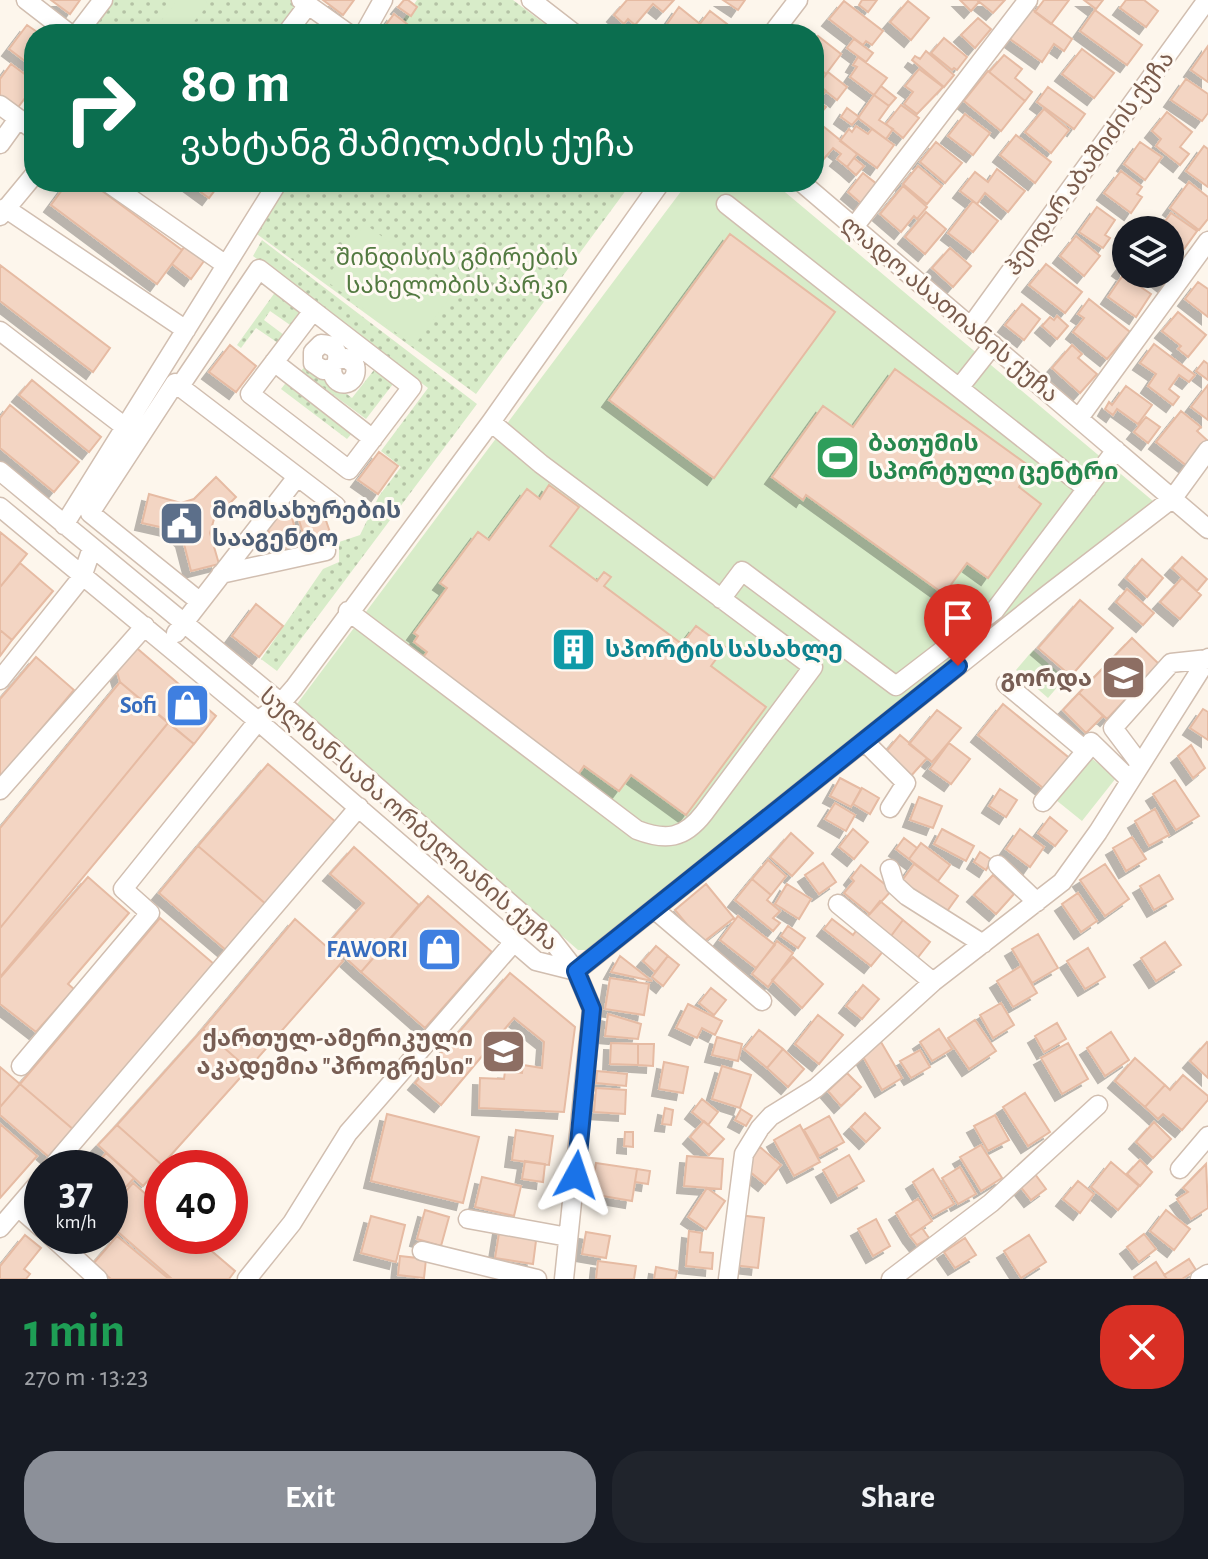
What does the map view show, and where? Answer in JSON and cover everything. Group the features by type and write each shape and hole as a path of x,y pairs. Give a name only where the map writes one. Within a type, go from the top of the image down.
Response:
{"street":[{"path":"26,0 57,24"},
{"path":"85,24 103,0"},
{"path":"370,24 383,0"},
{"path":"531,0 562,24"},
{"path":"780,24 798,0"},
{"path":"854,227 1028,0"},
{"name":"ჰეიდარ აბაშიძის ქუჩა","path":"971,326 1207,0"},
{"path":"292,24 305,3 335,24"},
{"path":"0,105 24,123"},
{"path":"0,144 18,119"},
{"path":"24,187 3,212 186,330"},
{"path":"121,192 226,265"},
{"path":"64,525 226,265 267,192"},
{"path":"21,1066 150,913 123,889 258,721 281,703 491,422 654,192"},
{"name":"ლადო ასათიანის ქუჩა","path":"813,192 1208,529"},
{"path":"726,204 1087,489"},
{"path":"1079,418 1208,241"},
{"path":"180,386 259,269 412,387 349,470 250,394 313,311"},
{"path":"0,331 125,427"},
{"path":"297,332 316,347 321,344 332,346 336,350 334,364"},
{"path":"959,388 993,345"},
{"path":"274,362 373,439"},
{"path":"199,601 90,513 175,383 336,506"},
{"path":"491,422 541,464 813,667"},
{"path":"721,599 742,571 896,686 995,610 1116,450"},
{"path":"564,1279 592,1009 576,971 1173,498 1208,450"},
{"name":"სულხან-საბა ორბელიანის ქუჩა","path":"0,471 281,703 551,939 576,971"},
{"path":"167,645 297,477"},
{"name":"სულხან-საბა ორბელიანის ქუჩა","path":"0,507 258,721 536,961 576,971"},
{"path":"0,680 82,577 92,548"},
{"path":"221,574 326,551"},
{"path":"1027,568 1047,595"},
{"path":"348,611 637,830 657,837 677,835 695,824 813,667 841,645"},
{"path":"0,790 145,626"},
{"path":"1135,772 1113,728 1171,663 1208,658"},
{"path":"728,1279 744,1154 760,1128 771,1116 816,1088 933,982 1062,882 1098,832 1208,658"},
{"path":"1006,684 1086,751"},
{"path":"864,741 906,783 890,808"},
{"path":"1043,802 1091,742 1135,772"},
{"path":"66,1150 359,807"},
{"path":"998,865 1037,902"},
{"path":"890,869 895,885 907,896 983,944"},
{"path":"838,904 933,982"},
{"path":"654,909 762,1001"},
{"path":"247,1279 292,1223 348,1133 514,942"},
{"path":"891,1279 991,1203 1098,1105"},
{"path":"1180,1169 1208,1136"},
{"path":"6,1218 24,1198"},
{"path":"468,1219 568,1237"},
{"path":"422,1251 537,1279"},
{"path":"71,1254 98,1279"},
{"path":"1200,1279 1208,1274"}],"green space":[{"path":"103,0 301,0 290,24 85,24"},
{"path":"178,0 204,0 209,4 192,24 158,24"},
{"path":"417,0 513,0 545,24 400,24"},
{"name":"შინდისის გმირების სახელობის პარკი","path":"282,192 625,192 476,394 254,232"},
{"path":"681,192 785,192 1153,501 591,950 578,950 297,704"},
{"path":"365,224 455,290 414,346 325,280"},
{"path":"262,240 477,404 277,671 261,659 323,569 339,562 339,542 360,535 379,496 401,467 381,451 428,388 253,256"},
{"path":"276,291 304,311 293,327 270,311 264,320 284,335 278,343 256,328 241,348 237,345"},
{"path":"307,364 352,398 374,370 393,384 366,419 301,371"},
{"path":"288,380 354,431 347,439 281,389"},
{"path":"1033,650 1065,678 1048,698 1016,670"},
{"path":"1090,757 1116,778 1082,821 1056,800"}],"building":[{"path":"51,0 80,0 70,14"},
{"path":"323,0 354,0 343,15"},
{"path":"404,0 417,7 411,16 398,7"},
{"path":"627,0 674,0 663,12 653,4 636,24 628,19 624,24 614,15"},
{"path":"723,0 745,0 738,10"},
{"path":"862,0 877,0 868,12 859,5"},
{"path":"960,0 977,0 979,2 971,11"},
{"path":"977,0 1005,0 993,13"},
{"path":"1044,0 1069,0 1051,24 1035,12"},
{"path":"1084,0 1103,0 1096,9"},
{"path":"1126,0 1144,0 1158,11 1146,27 1120,8"},
{"path":"844,1 883,31 872,45 866,41 863,45 829,19"},
{"path":"908,1 929,18 911,40 890,22"},
{"path":"679,7 700,24 667,24"},
{"path":"1032,9 1072,39 1064,51 1054,44 1042,62 1010,39"},
{"path":"1095,10 1142,45 1127,65 1080,31"},
{"path":"710,11 727,24 700,24"},
{"path":"394,14 407,24 386,24"},
{"path":"978,18 991,29 975,48 961,35"},
{"path":"24,29 24,60 9,49"},
{"path":"944,38 967,57 957,70 952,70 931,53"},
{"path":"854,39 873,53 866,62 847,48"},
{"path":"824,41 841,54 826,74 824,72"},
{"path":"1208,46 1208,82 1191,70"},
{"path":"1082,49 1114,73 1094,98 1062,74"},
{"path":"926,51 954,75 944,87 912,60 915,56 920,59"},
{"path":"1004,55 1022,69 1015,78 1032,92 1025,101 989,72"},
{"path":"858,57 887,78 874,95 850,77 857,67 853,65"},
{"path":"11,64 24,74 24,99 16,110 0,98 0,79"},
{"path":"919,69 943,87 917,114 904,104 913,92 905,86"},
{"path":"988,71 1025,101 1001,131 964,101"},
{"path":"828,72 847,87 837,100 824,90 824,77"},
{"path":"1186,79 1208,94 1208,113 1202,121 1171,100"},
{"path":"881,86 896,98 889,106 874,95"},
{"path":"1048,87 1085,114 1074,129 1037,102"},
{"path":"874,95 889,106 879,120 893,129 886,139 858,118"},
{"path":"901,105 919,118 903,138 886,124"},
{"path":"847,108 859,117 852,125 841,117"},
{"path":"1044,109 1069,130 1051,153 1025,132"},
{"path":"1167,112 1192,132 1180,147 1189,154 1180,165 1156,146 1161,139 1152,131"},
{"path":"965,114 990,133 973,155 948,136"},
{"path":"856,126 868,134 872,129 894,145 877,168 840,141 849,129 852,132"},
{"path":"824,127 857,154 847,167 837,159 841,154 833,148 824,159"},
{"path":"1016,135 1051,162 1035,183 1000,155"},
{"path":"936,142 962,163 945,183 920,162"},
{"path":"1140,142 1162,157 1145,180 1124,164"},
{"path":"1204,146 1208,149 1208,187 1186,171"},
{"path":"854,158 864,166 856,175 847,167"},
{"path":"918,166 942,186 927,204 903,184"},
{"path":"997,169 1025,191 1008,212 985,193 977,204 960,191 975,172 988,182"},
{"path":"1121,171 1142,187 1137,194 1142,197 1131,213 1104,193"},
{"path":"863,173 878,185 862,204 848,192"},
{"path":"1189,182 1208,197 1208,219 1199,230 1170,208"},
{"path":"903,186 927,207 917,219 914,216 901,232 880,214"},
{"path":"61,192 104,192 182,250 157,284 51,205"},
{"path":"973,201 998,221 973,252 948,233"},
{"path":"1097,207 1112,218 1112,224 1105,235 1110,238 1103,248 1079,232"},
{"path":"926,212 946,229 925,254 905,237"},
{"path":"1184,222 1197,231 1184,249"},
{"path":"730,234 835,312 714,478 609,400"},
{"path":"1076,236 1100,256 1084,276 1060,256"},
{"path":"185,246 204,261 191,279 172,264"},
{"path":"950,248 971,266 953,287 932,268"},
{"path":"1046,264 1082,292 1065,313 1029,285"},
{"path":"0,265 110,348 93,372 0,301"},
{"path":"1198,282 1208,289 1208,317 1185,299"},
{"path":"1114,288 1142,288 1151,294 1136,317 1108,297"},
{"path":"1089,299 1130,332 1107,359 1073,332 1084,318 1078,314"},
{"path":"1022,304 1040,319 1024,340 1005,325"},
{"path":"1178,312 1206,335 1188,357 1178,349 1181,346 1162,331"},
{"path":"1057,316 1068,326 1057,339 1042,326 1050,317 1054,320"},
{"path":"1154,344 1195,375 1189,382 1179,375 1169,389 1179,397 1173,405 1148,386 1156,374 1140,363"},
{"path":"230,345 256,366 236,392 209,372"},
{"path":"1072,345 1082,354 1078,358 1097,374 1080,393 1052,368"},
{"path":"1204,361 1208,364 1208,380 1196,371"},
{"path":"895,369 1032,468 1019,487 1041,504 988,578 967,563 944,594 806,495 803,500 772,477 823,406 853,427"},
{"path":"32,380 101,437 89,452 19,395"},
{"path":"1208,385 1208,420 1191,407"},
{"path":"1126,386 1152,405 1138,424 1117,409 1113,415 1105,409 1109,402 1112,405"},
{"path":"10,405 79,462 54,492 0,448 0,418"},
{"path":"1181,411 1201,427 1197,431 1207,440 1187,466 1156,442"},
{"path":"1146,417 1160,427 1148,443 1134,432"},
{"path":"379,452 398,466 378,494 358,480"},
{"name":"მომსახურების სააგენტო","path":"216,477 236,497 214,519 210,533 219,564 191,571 183,540 173,530 142,523 149,494 181,503 194,499"},
{"name":"სპორტის სასახლე","path":"549,485 579,507 550,546 597,581 604,572 611,577 604,586 682,644 696,626 725,647 711,666 766,707 686,815 631,775 619,791 584,766 575,779 419,663 427,652 414,642 418,636 414,633 447,588 440,583 478,532 489,540 527,489 540,499"},
{"path":"322,509 331,535 306,543 298,517"},
{"path":"291,514 299,544 274,551 266,521"},
{"path":"0,532 27,554 0,587"},
{"path":"1182,557 1207,579 1197,591 1172,568"},
{"path":"1142,559 1163,578 1147,597 1126,578"},
{"path":"20,563 53,591 12,640 0,630 0,587"},
{"path":"1182,578 1201,595 1180,619 1160,602"},
{"path":"1127,589 1154,613 1143,625 1116,602"},
{"path":"1080,600 1113,628 1071,676 1038,648"},
{"path":"256,604 283,626 259,657 232,636"},
{"path":"0,630 12,640 0,656"},
{"path":"1132,638 1159,664 1107,719 1079,693"},
{"path":"132,644 216,716 194,744 120,682 115,665"},
{"path":"36,657 74,690 0,778 0,699"},
{"path":"120,682 168,723 0,928 0,828"},
{"path":"1079,693 1103,716 1086,733 1063,710"},
{"path":"1003,704 1073,761 1048,792 978,735"},
{"path":"1203,709 1208,712 1208,740 1190,728"},
{"path":"937,710 961,728 932,762 909,744"},
{"path":"168,723 194,744 0,977 0,928"},
{"path":"900,735 927,758 910,777 884,754"},
{"path":"949,743 970,759 951,784 930,769"},
{"path":"1191,745 1205,768 1193,778 1178,756"},
{"path":"268,764 337,823 267,905 198,846"},
{"path":"840,778 861,789 851,807 830,796"},
{"path":"1175,780 1199,816 1176,830 1153,794"},
{"path":"862,788 879,798 870,814 853,804"},
{"path":"1000,789 1017,800 1006,817 989,806"},
{"path":"919,797 942,806 933,828 910,820"},
{"path":"835,803 855,815 846,831 825,819"},
{"path":"1155,809 1169,835 1149,846 1135,821"},
{"path":"1050,817 1067,831 1055,846 1038,833"},
{"path":"853,829 868,842 854,859 839,847"},
{"path":"942,829 974,846 966,861 934,844"},
{"path":"1020,829 1044,847 1030,867 1006,849"},
{"path":"791,833 813,853 792,876 770,857"},
{"path":"1132,837 1146,859 1126,871 1113,848"},
{"path":"904,838 917,848 909,859 896,849"},
{"path":"921,843 950,865 938,881 909,859"},
{"path":"198,846 267,905 227,951 159,893"},
{"path":"354,847 419,905 361,972 329,943 364,903 330,874"},
{"path":"980,852 992,860 986,870 974,862"},
{"path":"768,860 786,876 771,895 752,879"},
{"path":"823,863 836,882 819,894 805,875"},
{"path":"914,864 958,896 945,914 901,882"},
{"path":"1105,864 1129,899 1105,916 1080,880"},
{"path":"861,865 892,890 870,914 844,893"},
{"path":"993,875 1014,894 996,914 974,895"},
{"path":"1159,875 1173,899 1154,910 1140,886"},
{"path":"88,877 129,913 68,984 74,989 36,1032 0,1004 0,978"},
{"path":"752,879 771,895 767,900 780,911 773,918 780,923 773,931 735,900"},
{"path":"706,884 734,918 702,943 675,910"},
{"path":"787,884 811,899 799,919 775,904"},
{"path":"1078,893 1097,921 1081,932 1062,904"},
{"path":"428,896 492,952 425,1028 361,972"},
{"path":"880,901 903,920 888,940 864,921"},
{"path":"738,916 775,945 756,968 720,940"},
{"path":"160,918 214,964 74,1130 20,1084"},
{"path":"295,919 343,961 248,1069 203,1029"},
{"path":"832,919 853,935 858,928 885,949 871,966 824,929"},
{"path":"903,920 930,942 915,961 888,940"},
{"path":"788,926 805,938 798,948 781,936"},
{"path":"1038,934 1058,968 1032,983 1012,949"},
{"path":"777,941 793,953 768,987 752,974"},
{"path":"1165,942 1181,965 1156,981 1141,958"},
{"path":"656,946 668,956 655,972 643,961"},
{"path":"1088,948 1105,977 1085,989 1067,961"},
{"path":"620,956 652,981 611,972"},
{"path":"668,956 679,965 663,986 652,977"},
{"path":"793,957 823,984 802,1008 772,980"},
{"path":"1021,966 1037,993 1013,1007 997,981"},
{"path":"510,973 575,1027 564,1112 479,1108 480,1078 504,1079 505,1071 522,1073 523,1065 542,1068 544,1042 514,1018 441,1105 415,1083"},
{"path":"610,978 649,984 644,1015 605,1009"},
{"path":"863,985 879,999 862,1019 846,1006"},
{"path":"711,988 726,1000 714,1015 699,1003"},
{"path":"1001,1003 1014,1025 993,1038 980,1015"},
{"path":"688,1004 722,1021 715,1035 702,1028 697,1038 676,1028"},
{"path":"608,1014 641,1024 638,1039 605,1036"},
{"path":"818,1015 843,1035 819,1064 795,1044"},
{"path":"975,1020 996,1051 969,1069 948,1038"},
{"path":"1057,1023 1066,1039 1044,1052 1035,1036"},
{"path":"203,1029 248,1069 175,1150 145,1150 117,1125"},
{"path":"939,1029 952,1049 932,1061 920,1042"},
{"path":"759,1030 783,1049 767,1068 744,1049"},
{"path":"1111,1032 1129,1060 1105,1076 1087,1048"},
{"path":"717,1037 742,1044 738,1061 712,1055"},
{"path":"881,1042 902,1078 882,1090 861,1053"},
{"path":"611,1043 638,1044 638,1065 610,1064"},
{"path":"1068,1043 1088,1079 1062,1094 1041,1058"},
{"path":"1208,1043 1208,1078 1190,1061"},
{"path":"638,1044 654,1044 653,1066 638,1065"},
{"path":"783,1049 804,1069 788,1087 767,1068"},
{"path":"920,1050 930,1067 911,1078 900,1061"},
{"path":"1135,1058 1165,1085 1145,1107 1115,1081"},
{"path":"664,1062 688,1067 683,1093 659,1089"},
{"path":"722,1066 751,1075 740,1108 712,1099"},
{"path":"0,1067 20,1084 0,1107"},
{"path":"597,1071 627,1074 626,1086 596,1083"},
{"path":"847,1073 861,1087 841,1106 828,1091"},
{"path":"1183,1075 1208,1096 1208,1100 1182,1130 1163,1114 1158,1119 1145,1107 1165,1085 1170,1090"},
{"path":"20,1084 74,1130 57,1150 41,1150 0,1115 0,1107"},
{"path":"596,1088 626,1090 625,1114 594,1112"},
{"path":"1025,1093 1050,1132 1028,1146 1003,1107"},
{"path":"702,1099 718,1112 708,1125 692,1112"},
{"path":"665,1108 673,1110 671,1125 662,1124"},
{"path":"741,1109 752,1116 746,1126 735,1120"},
{"path":"865,1113 880,1128 866,1142 851,1127"},
{"path":"387,1114 479,1137 463,1203 371,1181"},
{"path":"995,1115 1009,1140 988,1151 974,1126"},
{"path":"829,1116 844,1142 819,1156 804,1130"},
{"path":"704,1121 724,1139 709,1155 690,1137"},
{"path":"1154,1122 1171,1139 1153,1158 1136,1142"},
{"path":"0,1124 30,1150 24,1150 24,1171 0,1198"},
{"path":"117,1125 145,1150 144,1185 128,1172 128,1150 103,1150 98,1145"},
{"path":"800,1125 820,1162 794,1176 774,1140"},
{"path":"516,1130 553,1136 549,1165 512,1160"},
{"path":"625,1132 633,1132 633,1147 624,1146"},
{"path":"981,1145 1002,1178 981,1191 960,1157"},
{"path":"760,1147 781,1165 765,1184 744,1167"},
{"path":"849,1155 864,1181 838,1196 823,1170"},
{"path":"687,1156 723,1159 721,1189 684,1186"},
{"path":"1140,1160 1152,1172 1140,1186 1127,1174"},
{"path":"525,1161 545,1164 543,1182 522,1179"},
{"path":"1111,1162 1139,1186 1118,1210 1091,1187"},
{"path":"596,1163 637,1169 632,1201 591,1194"},
{"path":"1206,1164 1208,1208 1191,1219 1177,1199 1188,1192 1183,1188"},
{"path":"960,1167 976,1194 958,1204 942,1178"},
{"path":"637,1169 650,1171 648,1184 635,1182"},
{"path":"933,1169 954,1204 933,1216 913,1182"},
{"path":"1035,1174 1046,1189 1031,1200 1020,1186"},
{"path":"482,1177 521,1186 514,1216 475,1207"},
{"path":"1078,1181 1094,1194 1080,1213 1063,1199"},
{"path":"133,1183 144,1192 144,1254 215,1254 235,1271 229,1279 172,1279 128,1241 128,1189"},
{"path":"707,1188 725,1201 706,1229 688,1217"},
{"path":"918,1199 932,1221 910,1236 896,1213"},
{"path":"425,1210 449,1217 441,1246 417,1239"},
{"path":"1166,1210 1190,1229 1174,1250 1150,1231"},
{"path":"738,1215 764,1218 758,1268 733,1265"},
{"path":"371,1216 405,1225 396,1262 361,1253"},
{"path":"876,1219 890,1246 873,1256 858,1229"},
{"path":"500,1227 537,1233 533,1264 495,1258"},
{"path":"922,1228 929,1238 917,1245 910,1236"},
{"path":"689,1231 702,1233 700,1252 713,1253 712,1269 686,1266"},
{"path":"586,1232 610,1236 606,1258 582,1254"},
{"path":"1144,1234 1156,1249 1139,1262 1127,1247"},
{"path":"1029,1235 1046,1262 1021,1278 1004,1251"},
{"path":"24,1236 24,1254 36,1254 24,1269 30,1274 26,1279 0,1279 0,1266"},
{"path":"965,1238 976,1255 955,1268 944,1252"},
{"path":"128,1245 169,1279 111,1279 93,1264 102,1254 128,1254"},
{"path":"400,1256 426,1259 424,1278 398,1275"},
{"path":"1189,1259 1196,1270 1182,1279 1167,1279 1164,1275"},
{"path":"598,1261 636,1266 634,1279 596,1279"},
{"path":"1156,1262 1167,1279 1135,1279 1134,1277"},
{"path":"656,1267 677,1271 675,1279 654,1279"}],"place":[{"name":"ბათუმის სპორტული ცენტრი","path":"837,457"},
{"name":"მომსახურების სააგენტო","path":"181,524"},
{"name":"სპორტის სასახლე","path":"574,649"},
{"name":"გორდა","path":"1123,678"},
{"name":"Sofi","path":"188,705"},
{"name":"FAWORI","path":"439,949"},
{"name":"ქართულ-ამერიკული აკადემია \"პროგრესი\"","path":"504,1052"}],"route":[{"path":"576,1175 592,1009 576,971 958,666"}]}
